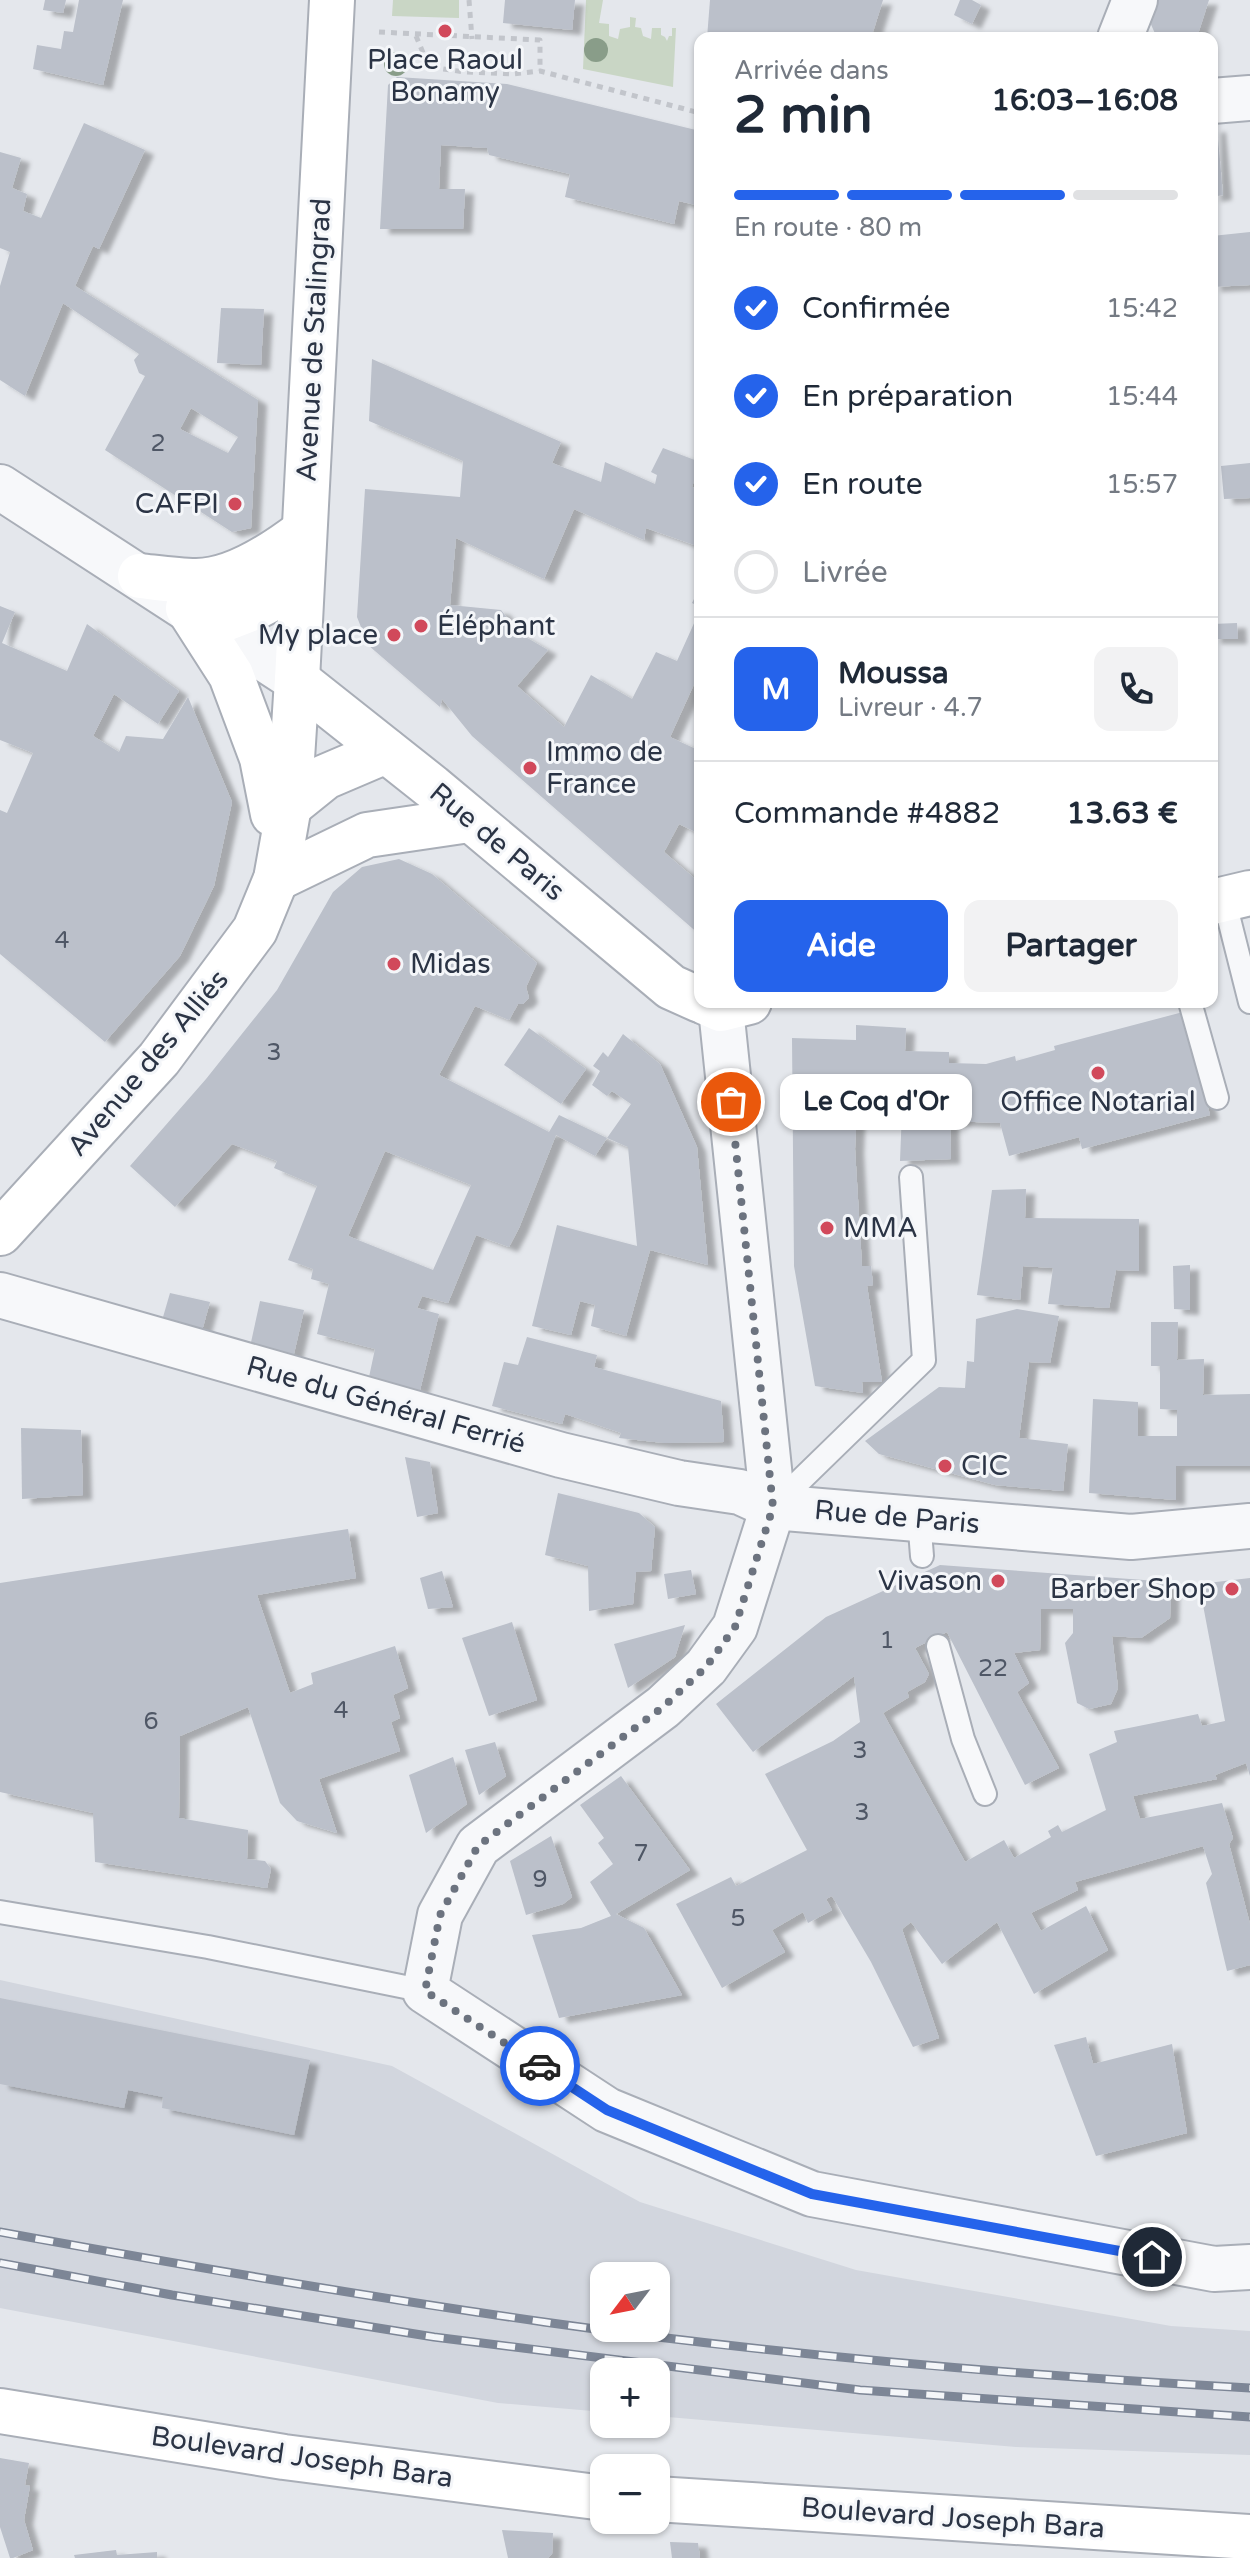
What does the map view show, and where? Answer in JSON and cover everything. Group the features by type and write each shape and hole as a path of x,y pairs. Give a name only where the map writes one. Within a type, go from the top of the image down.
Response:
{"main road":[{"name":"Avenue de Stalingrad","path":"297,680 332,0"},
{"path":"140,576 199,581 245,569 280,550 303,532"},
{"path":"301,583 256,607 200,616 231,675 262,758 278,867 367,835 469,820"},
{"name":"Rue de Paris","path":"297,680 671,987 694,995"},
{"name":"Avenue des Alliés","path":"0,1233 159,1059 255,930 278,867 289,806 297,680"},
{"path":"289,806 325,777 386,751"},
{"name":"Boulevard Joseph Bara","path":"0,2411 284,2457 590,2496"},
{"name":"Boulevard Joseph Bara","path":"670,2500 1250,2537"}],"street":[{"path":"1122,32 1135,0"},
{"path":"1218,101 1250,98"},
{"path":"0,487 297,680"},
{"name":"Rue de Paris","path":"720,1008 773,1507 921,1537 1131,1537 1250,1526"},
{"name":"Rue du Général Ferrié","path":"0,1295 561,1455 679,1483 740,1492 773,1507"},
{"path":"773,1507 735,1627 706,1667 663,1707 478,1846 440,1915 425,1991 607,2110 812,2194 1214,2269 1250,2267"}],"lane":[{"path":"1229,898 1250,1002"},
{"path":"1192,1008 1217,1098"},
{"path":"773,1507 924,1360 911,1177"},
{"path":"938,1646 963,1739 985,1794"},
{"path":"0,1912 208,1947 425,1991"}],"path":[{"path":"469,0 472,39"},
{"path":"391,33 540,40 540,71"},
{"path":"416,36 429,67 512,74 540,71 694,111"}],"shaded area":[{"path":"0,1980 392,2066 640,2202 856,2270 1171,2326 1250,2331 1250,2455 1016,2447 670,2417 670,2358 590,2358 590,2411 498,2403 0,2308"}],"green space":[{"path":"393,0 459,0 459,18 392,16"},
{"path":"586,0 603,0 599,23 609,24 609,36 618,39 620,29 630,27 630,17 636,18 635,27 641,28 643,36 651,39 652,28 661,28 661,35 667,41 672,36 672,28 676,28 673,87 583,69"}],"building":[{"path":"45,0 66,0 63,13 43,10"},
{"path":"79,0 123,0 103,85 33,69 37,45 61,49 64,31 73,32"},
{"path":"505,0 575,0 572,30 503,23"},
{"path":"710,0 883,0 873,32 707,32"},
{"path":"960,0 972,0 981,5 972,24 954,15"},
{"path":"1146,0 1209,0 1199,32 1154,32"},
{"path":"397,77 507,84 694,130 694,205 679,201 674,224 565,197 570,174 489,155 487,148 441,145 439,189 465,189 463,229 380,229 388,85"},
{"path":"84,123 145,150 99,249 93,246 75,286 258,400 251,528 232,532 105,450 145,376 139,373 134,360 139,354 63,303 25,396 0,380 0,286 10,252 0,248 0,152 21,158 12,188 27,194 23,211 41,218","holes":["191,408 238,437 228,453 180,429"]},
{"path":"1218,138 1223,195 1218,196"},
{"path":"1250,232 1250,285 1218,287 1218,235"},
{"path":"221,308 264,309 261,365 217,363"},
{"path":"372,359 561,442 552,463 601,482 605,462 655,484 657,475 651,472 663,448 694,460 694,545 646,528 644,540 574,509 544,579 456,538 450,605 501,610 508,619 505,625 548,650 517,686 564,727 591,675 632,699 656,652 677,661 694,623 694,684 670,737 694,748 694,831 679,824 664,852 694,878 694,930 472,736 442,699 440,707 368,645 357,617 365,489 460,497 463,461 369,421"},
{"path":"1250,463 1250,498 1224,499 1221,466"},
{"path":"0,606 15,612 2,643 67,671 87,624 179,691 158,724 114,694 93,736 119,752 126,736 163,739 188,697 232,802 214,886 180,956 105,1042 0,954 0,810 7,813 33,753 0,740"},
{"path":"1237,623 1238,639 1218,639 1218,624"},
{"path":"399,859 432,874 537,963 526,987 529,998 518,1004 509,1020 475,1006 439,1075 549,1132 559,1115 607,1138 595,1156 556,1135 509,1247 476,1235 448,1303 422,1296 417,1308 439,1314 420,1390 369,1377 375,1349 317,1334 329,1284 311,1279 313,1269 288,1260 317,1186 274,1168 277,1161 232,1144 175,1207 130,1166 206,1079 277,990 333,892 362,867","holes":["385,1151 471,1185 433,1270 348,1236"]},
{"path":"1183,1012 1210,1115 1082,1149 1079,1137 1009,1156 1000,1123 950,1121 951,1159 900,1161 902,1110 857,1106 855,1149 862,1266 871,1266 873,1285 867,1286 882,1382 862,1382 863,1393 815,1386 794,1266 792,1038 856,1040 856,1025 906,1028 905,1051 949,1052 949,1063 986,1064 1015,1056 1016,1061 1055,1050 1054,1046"},
{"path":"529,1028 586,1069 561,1104 504,1065"},
{"path":"623,1034 660,1064 697,1147 708,1265 650,1250 626,1336 591,1326 595,1305 580,1301 571,1335 532,1326 557,1225 637,1246 628,1147 607,1138 631,1104 612,1091 607,1096 592,1085 600,1071 593,1066 603,1052 608,1057"},
{"path":"1026,1189 1025,1218 1139,1219 1139,1271 1116,1270 1109,1308 1048,1304 1053,1268 1023,1266 1020,1300 977,1295 992,1190"},
{"path":"1190,1265 1190,1310 1174,1309 1173,1266"},
{"path":"170,1293 210,1302 201,1334 161,1324"},
{"path":"260,1301 304,1310 293,1358 250,1347"},
{"path":"1017,1309 1059,1316 1050,1363 1029,1362 1019,1438 1068,1444 1063,1491 995,1485 879,1454 865,1441 939,1387 965,1388 967,1361 974,1362 976,1319"},
{"path":"1151,1322 1178,1322 1177,1360 1204,1359 1203,1395 1250,1394 1250,1466 1176,1466 1176,1500 1089,1493 1093,1399 1138,1402 1138,1436 1177,1436 1177,1410 1160,1409 1160,1366 1151,1366"},
{"path":"527,1337 597,1355 594,1367 721,1401 724,1442 664,1443 619,1438 621,1433 565,1414 562,1424 492,1406 504,1362 518,1365"},
{"path":"21,1428 81,1430 83,1495 22,1499"},
{"path":"405,1457 430,1462 438,1513 417,1517"},
{"path":"558,1493 639,1513 655,1527 651,1571 636,1572 633,1604 589,1611 588,1566 545,1555"},
{"path":"348,1529 356,1578 257,1595 290,1693 313,1684 311,1673 395,1646 408,1688 393,1695 400,1718 391,1722 400,1751 319,1779 337,1833 297,1821 280,1803 248,1707 180,1736 179,1818 248,1830 247,1859 265,1861 271,1869 267,1888 95,1862 93,1813 0,1792 0,1583"},
{"path":"940,1565 1171,1582 1170,1618 1141,1638 1112,1636 1118,1688 1111,1704 1089,1709 1077,1703 1065,1643 1073,1633 1073,1609 1041,1609 1040,1650 1014,1653 1029,1683 1017,1692 1059,1768 1025,1785 947,1632 915,1648 929,1674 925,1682 907,1692 909,1697 883,1713 965,1862 1004,1840 1014,1858 1051,1837 1048,1831 1058,1825 1062,1832 1106,1810 1089,1754 1117,1742 1114,1731 1198,1714 1202,1726 1225,1721 1199,1584 1250,1578 1250,1776 1246,1763 1215,1775 1217,1779 1133,1796 1140,1819 1222,1803 1233,1838 1229,1844 1250,1924 1250,1965 1227,1971 1206,1883 1212,1874 1203,1846 1075,1882 1078,1890 1031,1913 1041,1931 1086,1906 1108,1950 1034,1994 997,1922 942,1964 911,1922 902,1929 939,2038 913,2047 871,1962 832,1896 826,1899 832,1910 808,1923 803,1912 772,1930 785,1952 722,1988 676,1904 731,1877 736,1886 807,1850 765,1774 833,1741 860,1722 854,1676 753,1752 716,1704 826,1617"},
{"path":"691,1570 696,1594 668,1599 664,1574"},
{"path":"442,1571 453,1607 428,1609 420,1578"},
{"path":"512,1622 537,1700 489,1716 462,1638"},
{"path":"685,1625 675,1657 628,1688 614,1644"},
{"path":"495,1742 506,1776 479,1795 465,1750"},
{"path":"453,1757 467,1804 426,1833 409,1775"},
{"path":"621,1776 690,1870 616,1914 644,1928 682,1995 559,2018 532,1935 581,1928 611,1916 590,1882 613,1864 598,1843 604,1838 580,1805"},
{"path":"551,1836 572,1897 563,1904 526,1915 510,1861"},
{"path":"0,1998 310,2060 294,2135 162,2108 163,2097 128,2090 124,2108 0,2084"},
{"path":"1086,2037 1093,2064 1172,2044 1187,2133 1096,2156 1054,2045"},
{"path":"0,2458 29,2463 25,2485 30,2486 24,2520 33,2550 13,2558 10,2558 0,2527"},
{"path":"502,2530 553,2533 552,2554 548,2558 508,2558"},
{"path":"670,2542 698,2543 700,2558 672,2558"},
{"path":"116,2550 117,2555 157,2552 157,2558 75,2558 74,2555"}],"railway":[{"path":"0,2232 340,2291 632,2334 896,2362 1250,2388"},
{"path":"0,2263 172,2295 434,2337 860,2390 1250,2417"}],"way so far":[{"path":"540,2066 425,1991 440,1915 478,1846 663,1707 706,1667 735,1627 773,1507 731,1102"}],"place":[{"name":"Place Raoul Bonamy","path":"445,31"},
{"name":"CAFPI","path":"235,504"},
{"name":"Éléphant","path":"421,626"},
{"name":"My place","path":"394,635"},
{"name":"Immo de France","path":"530,768"},
{"name":"Midas","path":"394,964"},
{"name":"Office Notarial","path":"1098,1073"},
{"name":"Le Coq d'Or","path":"731,1102"},
{"name":"MMA","path":"827,1228"},
{"name":"CIC","path":"945,1466"},
{"name":"Vivason","path":"998,1581"},
{"name":"Barber Shop","path":"1232,1589"}],"route":[{"path":"540,2066 607,2110 812,2194 1152,2257"}]}
